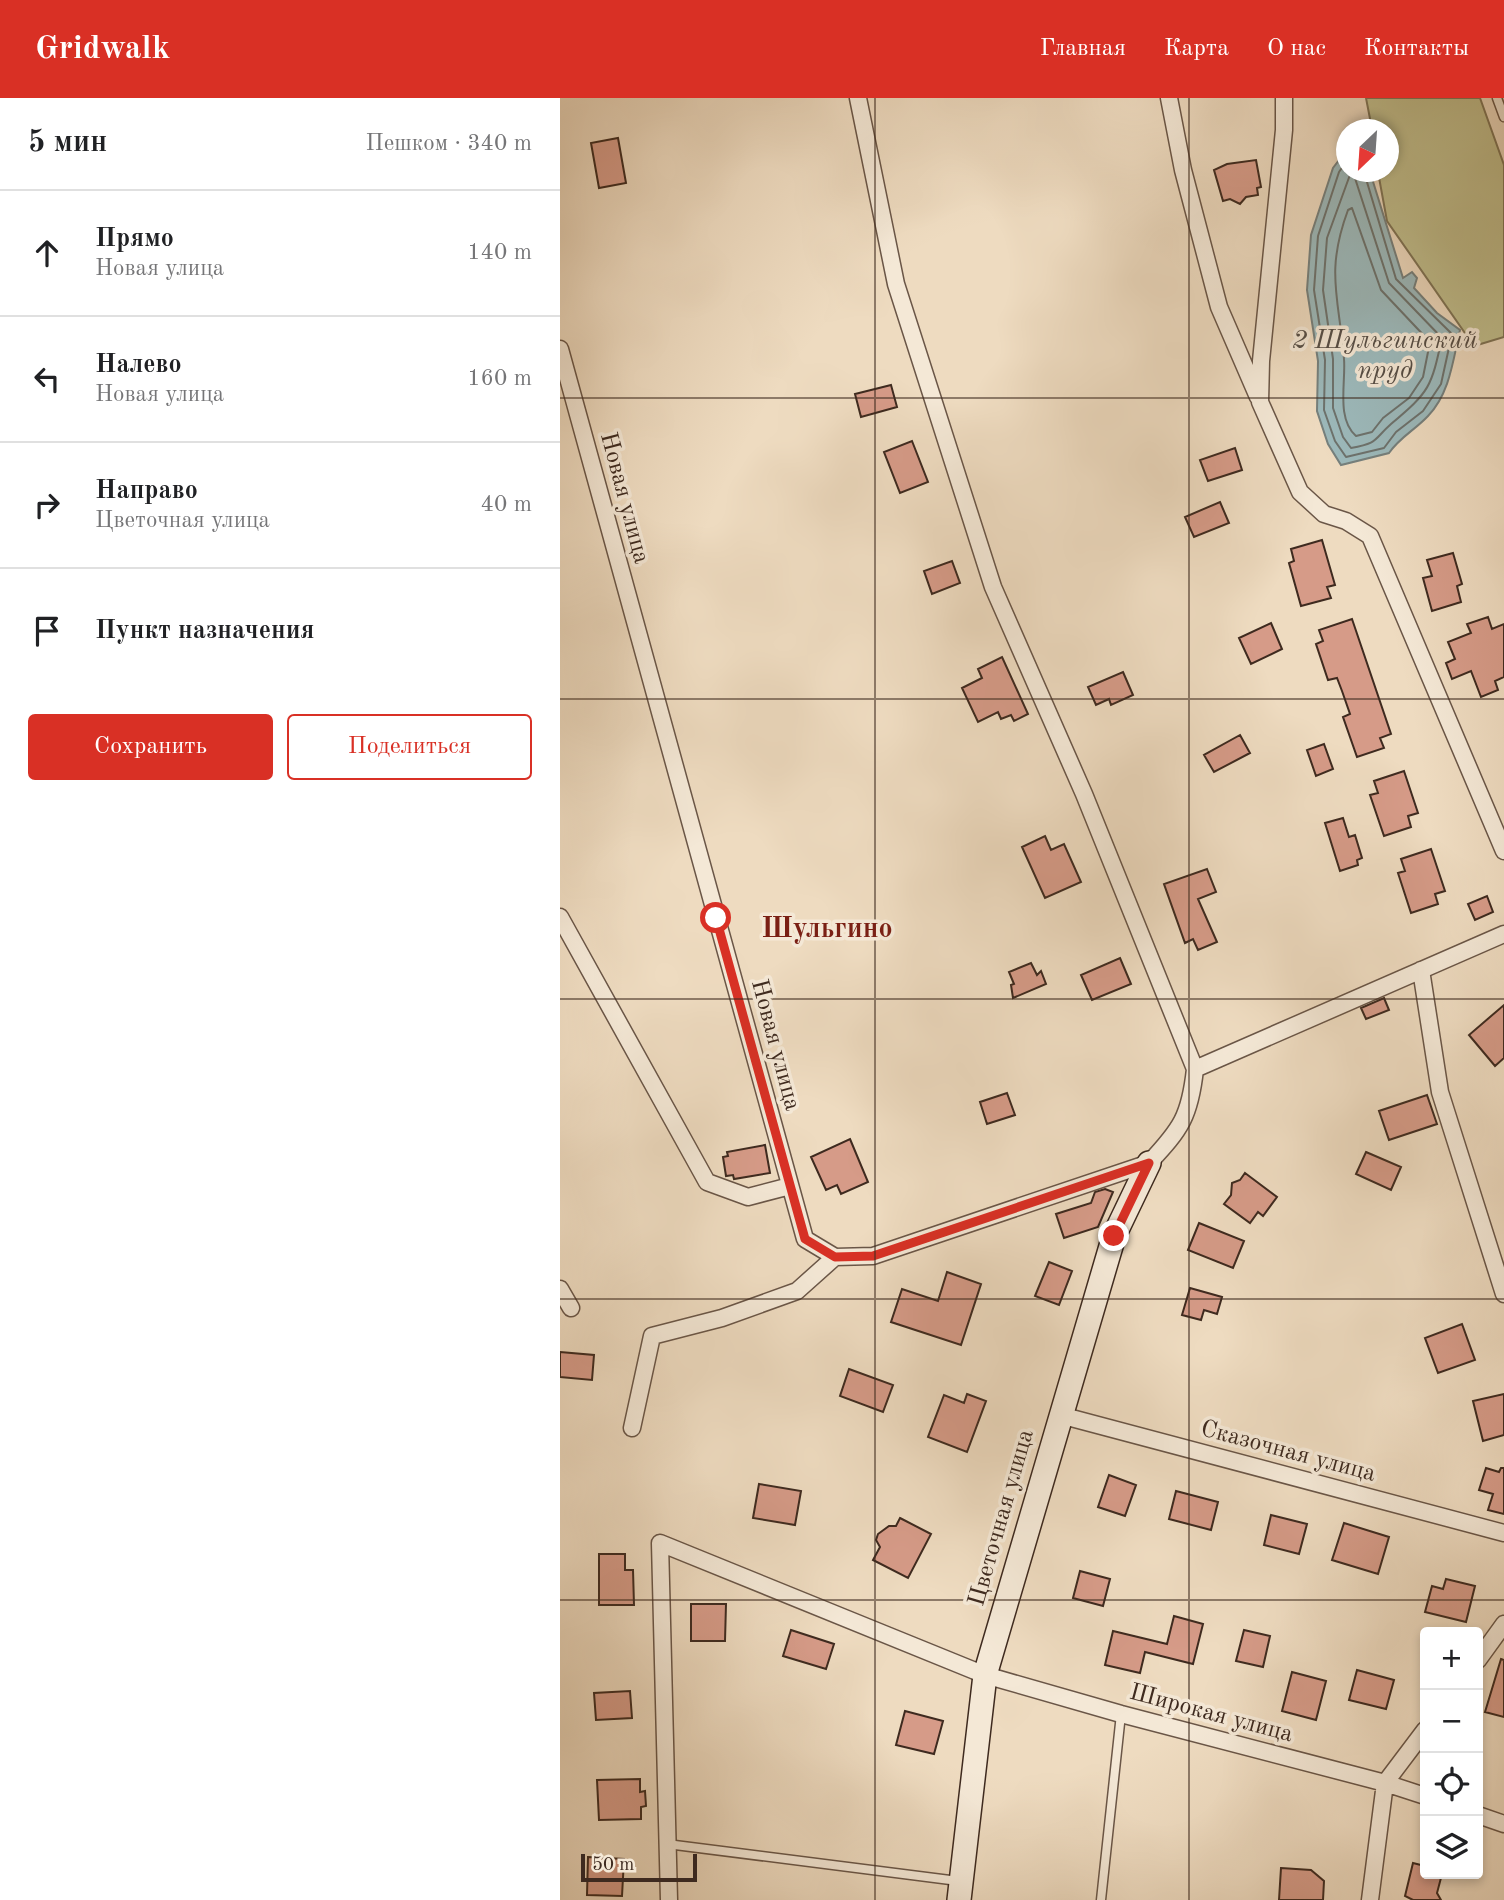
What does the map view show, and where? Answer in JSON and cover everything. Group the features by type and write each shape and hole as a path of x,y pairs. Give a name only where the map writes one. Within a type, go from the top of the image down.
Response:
{"street":[{"path":"632,1428 652,1336 722,1318 797,1291 835,1257 873,1256 1149,1163 1174,1136 1191,1106 1195,1069 1084,794 993,587 896,284 858,98"},
{"path":"1169,98 1184,170 1219,307 1300,492 1324,514 1346,521 1370,536 1504,850"},
{"path":"1260,402 1261,361 1284,130 1284,98"},
{"name":"Новая улица","path":"561,359 805,1239 835,1257"},
{"path":"560,918 707,1182 748,1197 790,1186"},
{"path":"1195,1069 1504,934"},
{"path":"1421,970 1440,1092 1504,1294"},
{"name":"Цветочная улица","path":"960,1890 985,1675 1114,1236 1149,1163"},
{"path":"560,1289 571,1308"},
{"name":"Сказочная улица","path":"1060,1415 1504,1533"},
{"name":"Широкая улица","path":"667,1844 660,1543 985,1675 1420,1794"},
{"path":"1483,1653 1504,1625"},
{"path":"1370,1900 1385,1783 1420,1737"},
{"path":"1481,1816 1504,1824"},
{"path":"667,1844 669,1900"}],"lane":[{"path":"1497,98 1504,117"},
{"path":"1101,1900 1121,1714"},
{"path":"667,1844 960,1890"}],"shaded area":[{"path":"1366,98 1480,98 1504,165 1504,337 1474,346 1387,221 1380,182 1399,182 1399,119 1370,119"}],"water":[{"name":"2 Шульгинский пруд","path":"1336,164 1336,182 1373,182 1403,278 1412,272 1417,278 1414,288 1437,313 1460,330 1446,387 1428,416 1389,453 1341,465 1328,444 1317,411 1318,361 1307,290 1311,235"}],"building":[{"path":"618,138 626,183 599,188 591,143"},
{"path":"1256,160 1261,187 1257,188 1258,195 1246,197 1240,204 1230,199 1223,201 1214,170 1227,164"},
{"path":"891,385 897,407 861,417 855,394"},
{"path":"912,441 928,482 900,493 884,452"},
{"path":"1235,448 1242,470 1208,481 1200,460"},
{"path":"1220,502 1229,523 1194,537 1185,517"},
{"path":"1322,540 1335,585 1327,587 1331,598 1301,606 1289,563 1294,561 1291,549"},
{"path":"1453,553 1462,584 1457,586 1461,602 1432,611 1423,578 1432,576 1427,560"},
{"path":"952,561 960,583 932,594 924,571"},
{"path":"1488,617 1492,629 1504,624 1504,677 1495,681 1498,690 1481,697 1471,671 1452,679 1446,663 1455,659 1448,642 1471,633 1467,624"},
{"path":"1352,619 1391,734 1380,738 1384,748 1357,757 1343,717 1350,714 1342,691 1337,678 1328,680 1316,644 1323,641 1319,630"},
{"path":"1271,623 1282,649 1251,664 1239,638"},
{"path":"1002,657 1028,714 1014,721 1011,715 1001,719 998,712 978,722 962,688 982,678 978,669"},
{"path":"1123,672 1133,695 1111,705 1109,699 1096,705 1088,687"},
{"path":"1240,735 1250,753 1214,772 1204,755"},
{"path":"1324,744 1333,769 1316,776 1307,750"},
{"path":"1404,771 1418,813 1408,816 1411,827 1384,836 1370,795 1378,793 1374,781"},
{"path":"1343,818 1349,837 1355,835 1362,858 1357,860 1358,865 1340,871 1325,823"},
{"path":"1045,836 1051,850 1064,844 1081,882 1045,898 1022,847"},
{"path":"1431,849 1445,891 1435,894 1438,904 1411,913 1398,873 1405,871 1401,859"},
{"path":"1207,869 1216,892 1198,899 1217,942 1198,950 1193,939 1185,943 1164,884"},
{"path":"1487,896 1493,912 1475,920 1468,904"},
{"path":"1120,958 1131,984 1092,1000 1081,975"},
{"path":"1031,963 1037,975 1041,971 1046,984 1013,998 1011,985 1014,984 1009,972"},
{"path":"1384,998 1389,1010 1366,1019 1361,1008"},
{"path":"1504,1005 1504,1058 1495,1066 1469,1035"},
{"path":"1007,1093 1015,1115 987,1124 980,1102"},
{"path":"1427,1095 1437,1124 1389,1140 1379,1111"},
{"path":"850,1139 868,1182 841,1194 837,1185 826,1190 811,1157"},
{"path":"765,1145 770,1173 734,1179 733,1175 726,1176 723,1157 728,1156 727,1152"},
{"path":"1366,1152 1401,1167 1391,1190 1356,1174"},
{"path":"1245,1173 1277,1197 1263,1216 1258,1212 1250,1223 1224,1204 1231,1195 1232,1183 1240,1180"},
{"path":"1105,1189 1113,1192 1098,1227 1064,1238 1056,1214 1091,1203 1095,1192"},
{"path":"1199,1223 1244,1241 1233,1268 1188,1250"},
{"path":"1049,1262 1072,1271 1059,1305 1035,1296"},
{"path":"947,1272 981,1284 961,1345 891,1322 902,1289 938,1301"},
{"path":"1190,1288 1222,1297 1217,1314 1204,1310 1201,1320 1182,1315"},
{"path":"1462,1324 1475,1360 1438,1373 1425,1338"},
{"path":"560,1352 594,1355 592,1380 560,1377"},
{"path":"849,1369 893,1385 883,1412 840,1396"},
{"path":"967,1394 986,1401 967,1452 928,1437 944,1395 964,1403"},
{"path":"1504,1394 1504,1435 1483,1441 1473,1401"},
{"path":"1486,1468 1499,1472 1504,1468 1504,1514 1488,1510 1493,1494 1479,1490"},
{"path":"1109,1475 1136,1485 1125,1516 1098,1507"},
{"path":"759,1484 801,1491 795,1525 753,1518"},
{"path":"1176,1491 1218,1502 1211,1530 1169,1519"},
{"path":"1271,1515 1307,1524 1299,1554 1264,1545"},
{"path":"900,1518 931,1534 908,1578 873,1560 880,1547 876,1540 878,1534 889,1526 896,1526"},
{"path":"1344,1523 1389,1537 1378,1574 1332,1560"},
{"path":"599,1554 625,1554 625,1570 633,1570 634,1605 599,1605"},
{"path":"1080,1571 1110,1579 1103,1606 1073,1598"},
{"path":"1446,1579 1475,1586 1466,1622 1425,1612 1432,1586 1443,1589"},
{"path":"691,1604 726,1604 725,1641 691,1641"},
{"path":"1174,1616 1203,1624 1193,1664 1145,1652 1140,1673 1105,1665 1113,1631 1167,1644"},
{"path":"791,1630 834,1644 826,1669 783,1656"},
{"path":"1244,1630 1270,1636 1263,1667 1236,1661"},
{"path":"1501,1659 1504,1660 1504,1717 1485,1712"},
{"path":"1357,1670 1394,1680 1386,1709 1349,1700"},
{"path":"1292,1672 1326,1681 1316,1720 1282,1711"},
{"path":"630,1691 632,1718 596,1720 594,1693"},
{"path":"905,1711 943,1721 934,1754 896,1745"},
{"path":"640,1779 640,1792 645,1791 646,1806 641,1807 641,1819 599,1820 597,1780"},
{"path":"588,1857 624,1859 622,1896 587,1895"},
{"path":"1413,1863 1420,1865 1420,1879 1441,1879 1437,1893 1441,1900 1413,1900 1405,1896"},
{"path":"1281,1868 1311,1870 1324,1881 1323,1900 1279,1900"}],"district":[{"name":"Шульгино","path":"827,930"}],"route":[{"path":"716,918 805,1239 835,1257 873,1256 1149,1163 1114,1236"}]}
